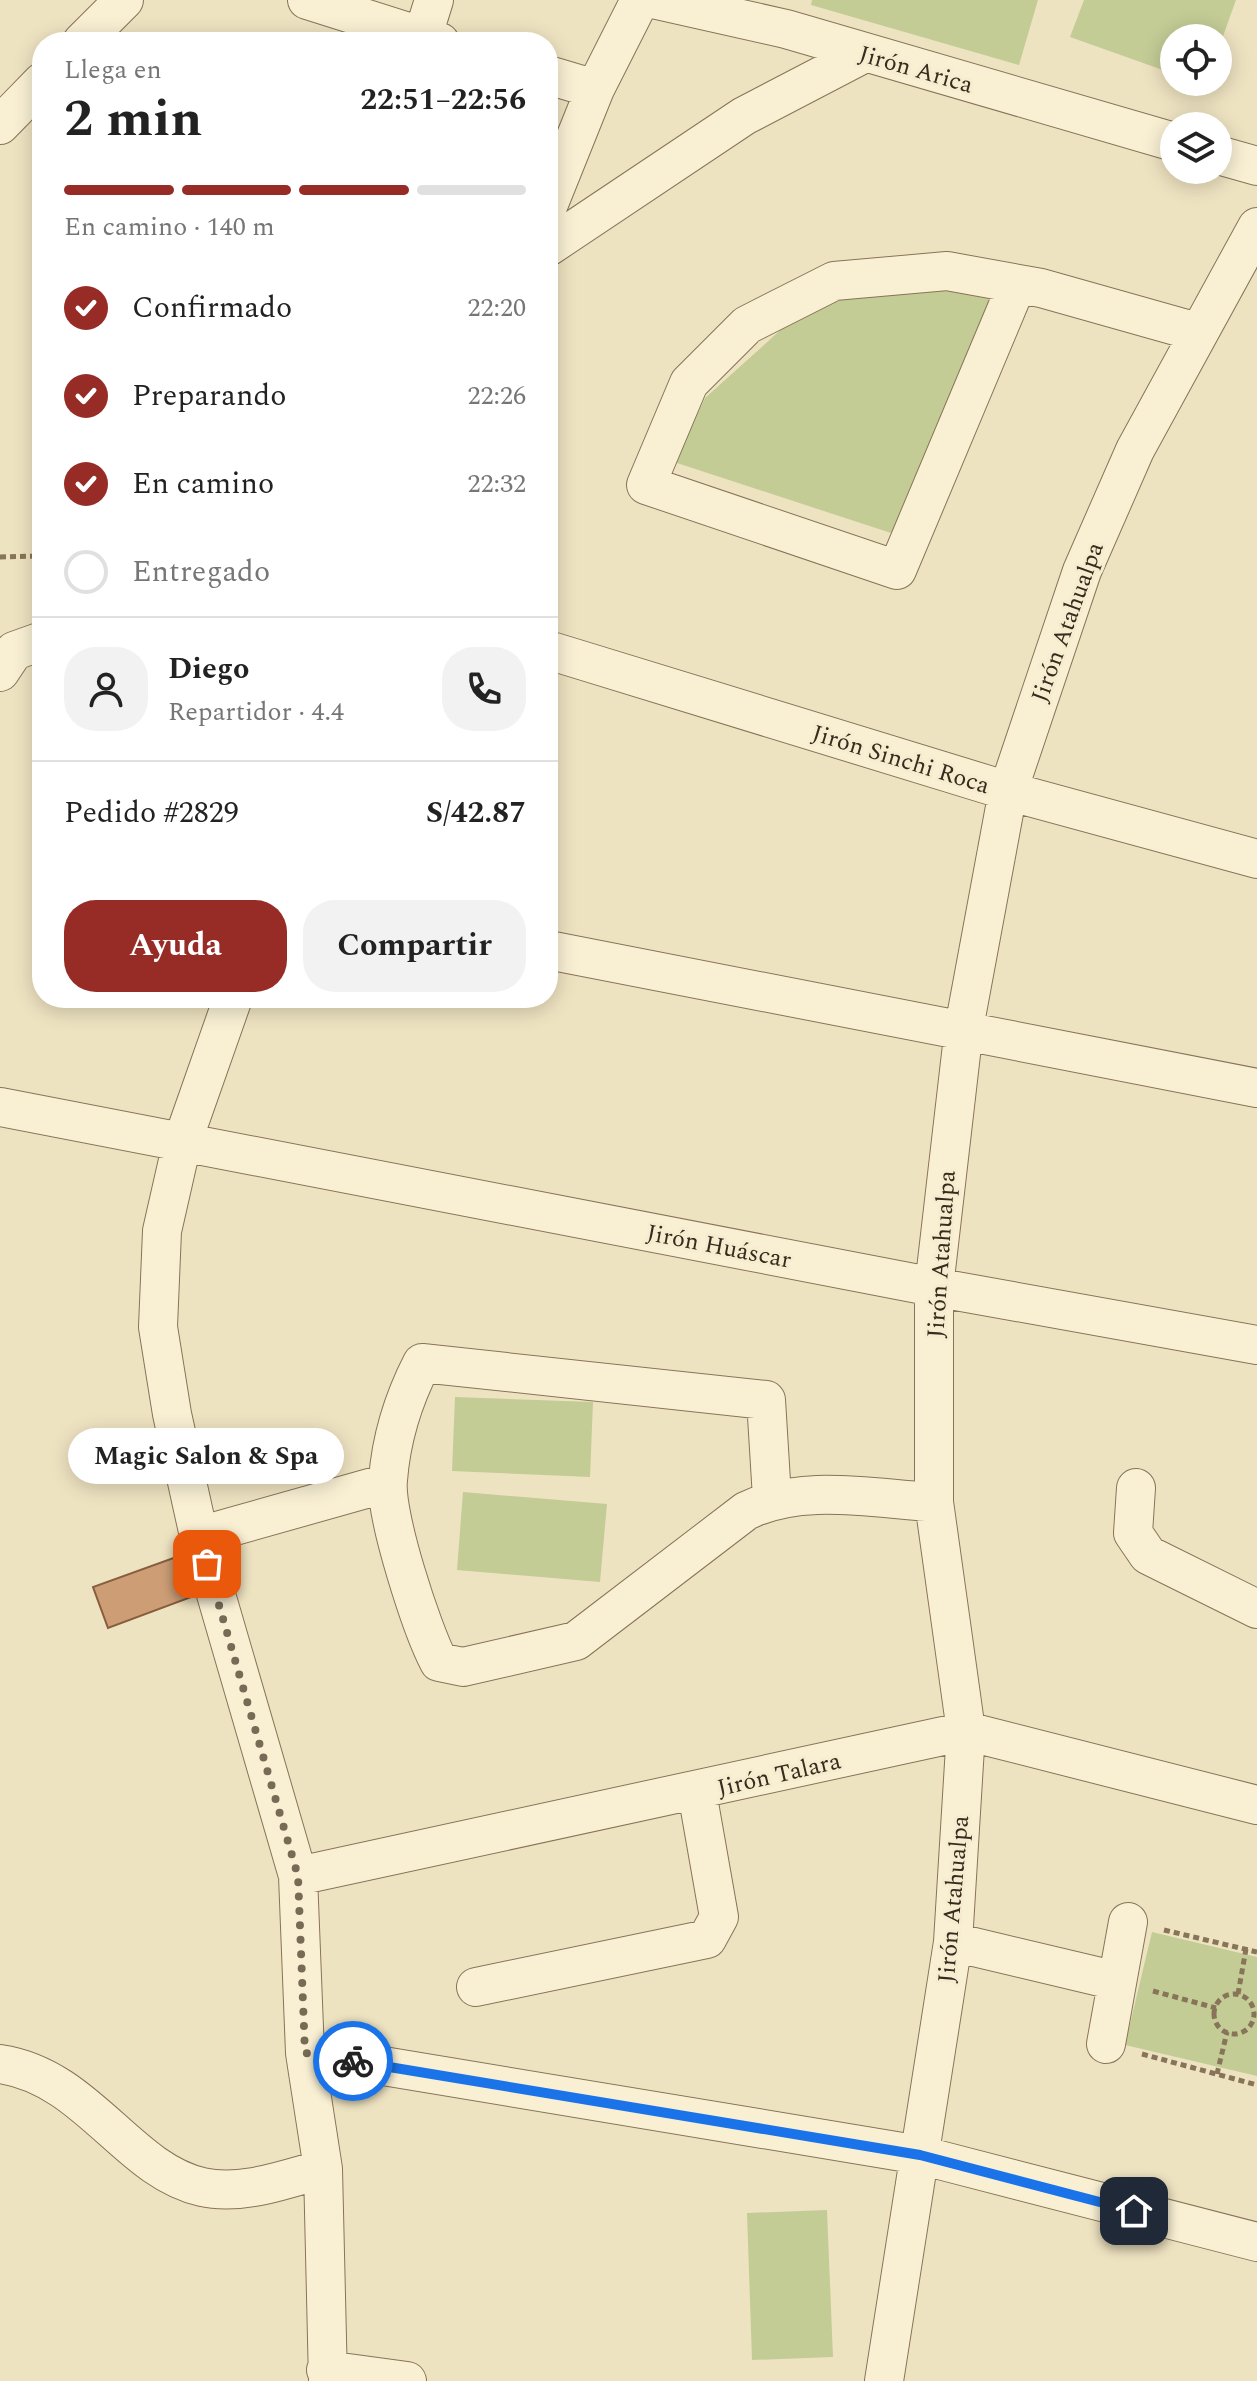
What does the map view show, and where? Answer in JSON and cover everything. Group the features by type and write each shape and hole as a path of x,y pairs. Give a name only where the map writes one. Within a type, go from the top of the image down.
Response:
{"street":[{"path":"92,32 124,0"},
{"path":"307,0 400,32"},
{"path":"428,32 434,0"},
{"path":"558,181 595,89 640,0"},
{"name":"Jirón Arica","path":"657,0 790,15 863,54 1160,138"},
{"path":"558,240 744,116 863,54"},
{"path":"558,78 595,89"},
{"path":"0,125 32,92"},
{"path":"1232,159 1257,166"},
{"name":"Jirón Atahualpa","path":"884,2381 953,1942 966,1731 934,1502 934,1287 964,1028 1008,791 1082,571 1135,450 1257,227"},
{"path":"1017,284 897,570 646,485 689,383 747,325 834,281 947,271 1017,284 1197,332"},
{"path":"0,672 14,651 32,645"},
{"name":"Jirón Sinchi Roca","path":"558,653 1008,791 1257,859"},
{"path":"558,952 964,1028 1257,1088"},
{"path":"229,1008 182,1143 162,1231 158,1327 172,1414 199,1536 298,1876 305,2053 323,2169 327,2376 407,2381"},
{"name":"Jirón Huáscar","path":"0,1107 934,1287 1257,1345"},
{"path":"772,1498 766,1400 422,1363 409,1387 387,1483 423,1631 439,1662 463,1667 576,1641 746,1511 772,1498 811,1495 934,1502"},
{"path":"199,1536 387,1483"},
{"path":"1136,1488 1133,1533 1148,1555 1257,1609"},
{"name":"Jirón Talara","path":"298,1876 697,1792 966,1731 1257,1805"},
{"path":"476,1987 707,1939 719,1917 697,1792"},
{"path":"1106,2044 1128,1922"},
{"path":"953,1942 1117,1981"},
{"path":"305,2053 920,2155 1257,2242"},
{"path":"0,2064 58,2083 167,2174 203,2188 247,2189 323,2169"}],"path":[{"path":"0,557 32,556"},
{"path":"1128,1922 1257,1952"},
{"path":"1238,1994 1246,1949"},
{"path":"1117,1981 1216,2008"},
{"path":"1238,1994 1251,2002 1255,2018 1250,2026 1239,2033 1227,2032 1217,2023 1216,2008 1222,1998 1238,1994"},
{"path":"1217,2074 1227,2032"},
{"path":"1106,2044 1257,2085"}],"green space":[{"path":"812,0 1038,0 1019,65 811,5"},
{"path":"1084,0 1236,0 1227,24 1160,24 1160,69 1070,37"},
{"path":"949,284 1002,301 891,533 674,462 705,398 785,326 845,294"},
{"path":"455,1397 593,1402 590,1477 452,1471"},
{"path":"463,1492 607,1504 600,1582 457,1570"},
{"path":"1152,1932 1257,1957 1257,2076 1125,2045"},
{"path":"827,2210 833,2357 752,2360 747,2213"}],"building":[{"path":"179,1556 194,1596 108,1628 93,1587"}],"way so far":[{"path":"207,1564 298,1876 305,2053 353,2061"}],"place":[{"name":"Magic Salon & Spa","path":"207,1564"}],"route":[{"path":"353,2061 920,2155 1134,2211"}]}
